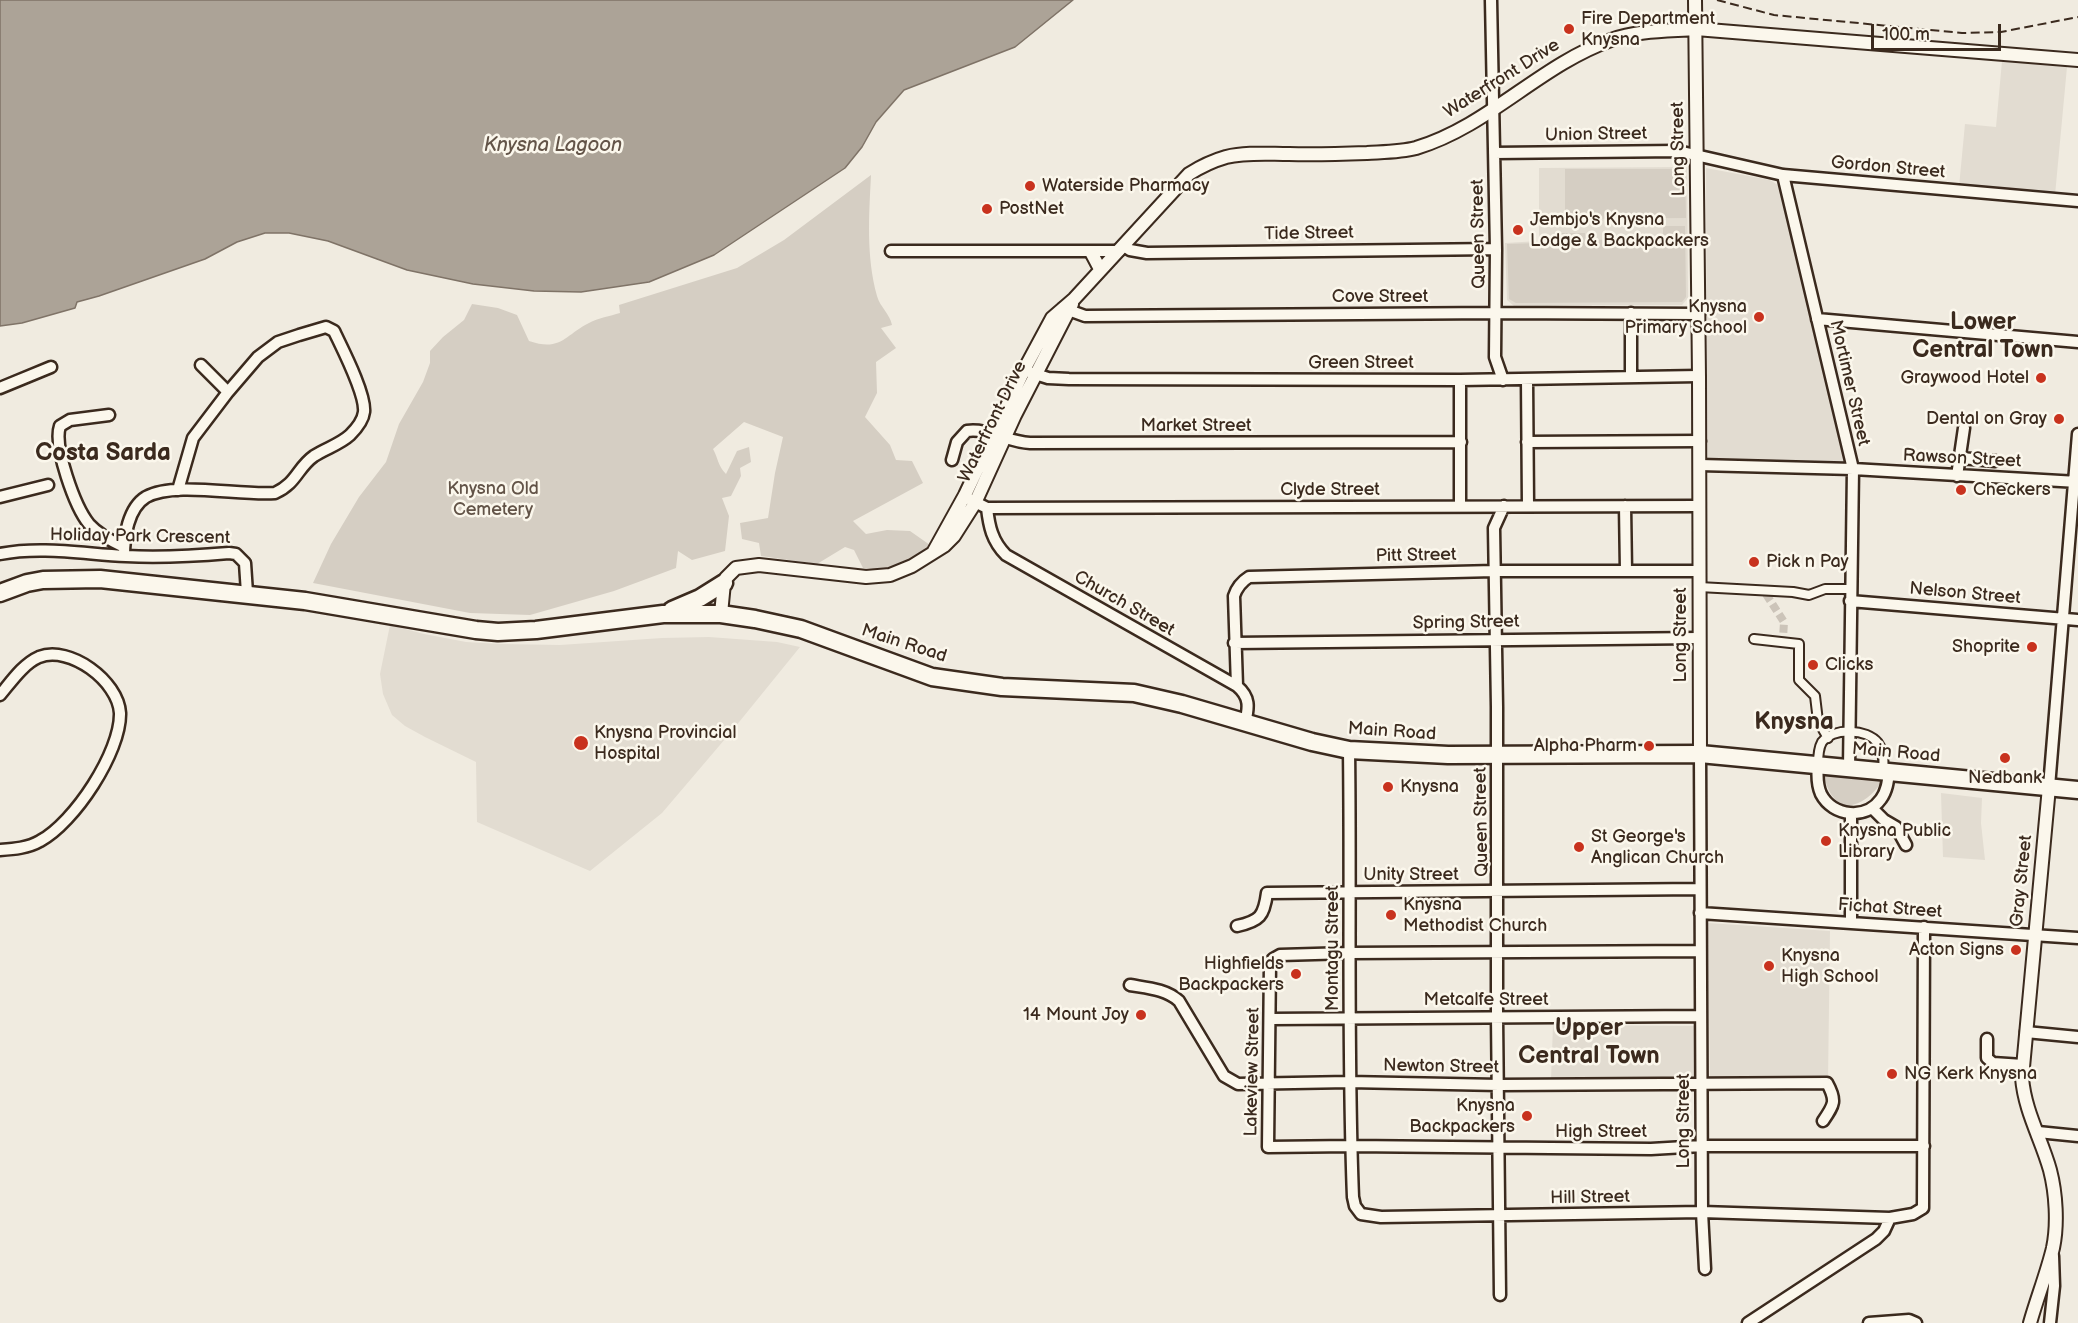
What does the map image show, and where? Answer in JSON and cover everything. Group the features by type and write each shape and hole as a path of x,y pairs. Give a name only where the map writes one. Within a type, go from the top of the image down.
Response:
{"highway":[{"path":"0,593 27,583 67,579 100,579 247,593 349,607 448,626 498,632 536,630 663,614 700,598 724,583"},
{"name":"Main Road","path":"663,614 721,614 801,629 932,676 1002,687 1134,693 1348,750 1375,753 1497,755 1700,754 2078,790"}],"street":[{"name":"Queen Street","path":"1491,0 1496,249 1495,357 1503,380"},
{"name":"Long Street","path":"1695,0 1700,441 1702,1212 1705,1269"},
{"name":"Waterfront Drive","path":"724,583 736,568 759,565 866,577 890,575 912,566 944,546 954,536 1029,373 1066,310 1100,269 1189,174 1224,158 1244,154 1388,152 1415,148 1461,128 1493,110 1572,57 1611,39 1649,32 1696,29 2078,60"},
{"name":"Union Street","path":"1494,153 1678,151 1698,156"},
{"name":"Gordon Street","path":"1698,156 1783,175 2078,201"},
{"name":"Mortimer Street","path":"1783,175 1853,469 1849,768"},
{"name":"Tide Street","path":"891,251 1091,252 1121,248 1147,253 1496,249"},
{"path":"1091,252 1100,269"},
{"name":"Cove Street","path":"1066,310 1085,316 1699,314"},
{"path":"1631,313 1631,376"},
{"path":"1817,319 2078,342"},
{"path":"109,415 70,420 60,426 58,434 68,478 82,514 95,530 124,551 134,510 139,503 152,495 178,490 275,493 289,486 314,456 348,437 362,418 364,410 360,391 334,331 326,327 289,339 268,348 258,357 193,438 178,490"},
{"name":"Queen Street","path":"1484,380 1495,357"},
{"path":"201,365 228,392"},
{"path":"0,388 51,368"},
{"name":"Green Street","path":"1029,373 1081,379 1503,380 1699,376"},
{"path":"1527,379 1528,506"},
{"path":"1460,380 1460,506"},
{"path":"1957,476 1964,428"},
{"name":"Market Street","path":"952,460 957,442 967,431 978,429 999,437 1030,443 1461,442"},
{"name":"Gray Street","path":"2030,1323 2053,1247 2055,1209 2052,1182 2038,1132 2029,1116 2024,1098 2023,1065 2076,482 2078,434"},
{"path":"1527,442 1700,441"},
{"path":"1961,458 1995,461"},
{"name":"Rawson Street","path":"1700,465 1853,469 2076,482"},
{"path":"0,496 48,485"},
{"name":"Clyde Street","path":"970,499 987,508 1699,506"},
{"name":"Queen Street","path":"1500,1295 1501,1215 1497,1017 1499,892 1494,528 1504,506"},
{"path":"1625,506 1626,571"},
{"name":"Queen Street","path":"1484,507 1494,528"},
{"name":"Church Street","path":"987,508 993,537 998,548 1006,555 1237,686"},
{"name":"Holiday Park Crescent","path":"0,554 28,551 124,551 177,558 236,554 242,558 246,568 247,593"},
{"name":"Pitt Street","path":"1237,686 1234,596 1237,588 1249,578 1494,571 1699,571"},
{"path":"721,614 724,583"},
{"path":"1699,587 1793,592 1809,595 1825,589 1851,589"},
{"name":"Nelson Street","path":"1850,601 2078,620"},
{"name":"Spring Street","path":"1234,643 1699,638"},
{"path":"1754,639 1783,640 1799,644 1799,680 1815,696 1818,721 1828,738"},
{"path":"0,695 15,676 39,657 66,656 93,670 106,682 115,695 120,714 115,737 104,765 95,783 68,819 39,842 22,848 0,850"},
{"path":"1237,686 1243,691 1249,703 1245,723"},
{"path":"1850,732 1865,734 1877,742 1884,756 1886,771 1886,791 1880,801 1862,813 1851,814 1841,812 1826,801 1818,783 1818,752 1822,742 1840,733 1850,732"},
{"name":"Montagu Street","path":"1348,750 1351,891 1349,952 1351,1146"},
{"path":"1872,808 1884,820 1896,827 1906,845"},
{"path":"1851,814 1851,922"},
{"name":"Unity Street","path":"1237,926 1252,923 1258,919 1265,906 1266,893 1700,889"},
{"name":"Fichat Street","path":"1700,913 2078,938"},
{"path":"1924,927 1924,1146"},
{"path":"1349,952 1700,951"},
{"name":"Lakeview Street","path":"1349,952 1280,955 1270,963 1268,1148 1351,1146"},
{"name":"Newton Street","path":"1130,985 1157,990 1179,1001 1224,1076 1238,1084 1349,1082 1499,1085 1827,1083 1833,1094 1833,1104 1823,1121"},
{"name":"Metcalfe Street","path":"1270,1019 1701,1016"},
{"path":"2026,1032 2078,1037"},
{"path":"1987,1039 1988,1058 1993,1063 2023,1065"},
{"path":"2038,1132 2078,1136"},
{"name":"High Street","path":"1351,1146 1651,1149 1702,1146 1924,1146"},
{"name":"Hill Street","path":"1351,1146 1355,1206 1361,1214 1381,1217 1702,1212 1890,1218 1913,1214 1923,1208 1924,1146"},
{"path":"1748,1323 1876,1239 1887,1227 1890,1218"},
{"path":"2050,1323 2054,1286 2053,1247"},
{"path":"1869,1323 1909,1320 1916,1323"}],"shaded area":[{"path":"2002,61 2067,67 2055,195 1959,187 1965,124 1996,127"},
{"name":"Knysna Primary School","path":"1687,167 1688,298 1682,305 1514,306 1507,300 1505,243 1539,241 1539,168"},
{"name":"Knysna Primary School","path":"1706,168 1770,180 1781,187 1847,467 1707,460"},
{"name":"Knysna Provincial Hospital","path":"390,625 466,642 501,644 560,645 709,637 777,642 800,647 662,813 590,871 477,822 476,762 405,726 392,715 383,694 380,674"},
{"path":"1941,793 1982,798 1981,823 1985,860 1943,857"},
{"name":"Knysna High School","path":"1708,923 1830,931 1828,1081 1710,1081"},
{"path":"1553,1025 1697,1026 1698,1080 1551,1080"}],"green space":[{"path":"1565,169 1685,169 1686,218 1565,219"},
{"name":"Knysna Old Cemetery","path":"871,175 869,236 871,266 877,296 892,325 881,328 896,348 876,362 877,393 865,417 890,445 896,460 912,461 923,483 853,521 866,534 887,530 910,531 930,545 920,557 890,571 863,568 854,550 845,547 817,564 761,556 759,543 742,539 740,523 768,518 783,437 744,422 713,449 726,474 737,451 749,447 751,462 740,468 741,476 731,496 722,498 729,516 725,551 692,560 678,551 676,568 614,591 530,615 470,613 313,583 331,544 359,497 386,462 399,424 423,382 430,363 430,351 464,320 472,304 498,308 517,315 529,341 548,345 556,343 593,321 620,313 619,305 737,268 784,240"},
{"path":"1663,226 1685,226 1686,297 1682,302 1516,303 1509,299 1507,244 1540,243 1541,239 1560,239 1560,233 1585,233 1585,240 1663,239"},
{"path":"1824,775 1884,779 1867,798 1850,805 1842,804 1834,799"}],"water":[{"name":"Knysna Lagoon","path":"0,0 1073,0 1015,47 904,90 876,122 862,147 845,168 714,255 649,282 581,292 534,291 473,284 407,270 328,241 289,233 265,233 237,242 205,259 77,302 75,308 22,323 0,326"}],"tunnel":[{"path":"1766,594 1784,622 1783,638"}],"railway":[{"path":"1717,0 1774,15 1962,33 2001,32 2078,17"}],"place":[{"name":"Fire Department Knysna","path":"1569,29"},
{"name":"Waterside Pharmacy","path":"1030,186"},
{"name":"PostNet","path":"987,209"},
{"name":"Jembjo's Knysna Lodge & Backpackers","path":"1518,230"},
{"name":"Knysna Primary School","path":"1759,317"},
{"name":"Graywood Hotel","path":"2041,378"},
{"name":"Dental on Gray","path":"2059,419"},
{"name":"Checkers","path":"1961,490"},
{"name":"Pick n Pay","path":"1754,562"},
{"name":"Shoprite","path":"2032,647"},
{"name":"Clicks","path":"1813,665"},
{"name":"Knysna Provincial Hospital","path":"581,743"},
{"name":"Alpha Pharm","path":"1649,746"},
{"name":"Nedbank","path":"2005,758"},
{"name":"Knysna","path":"1388,787"},
{"name":"Knysna Public Library","path":"1826,841"},
{"name":"St George's Anglican Church","path":"1579,847"},
{"name":"Knysna Methodist Church","path":"1391,915"},
{"name":"Acton Signs","path":"2016,950"},
{"name":"Knysna High School","path":"1769,966"},
{"name":"Highfields Backpackers","path":"1296,974"},
{"name":"14 Mount Joy","path":"1141,1015"},
{"name":"NG Kerk Knysna","path":"1892,1074"},
{"name":"Knysna Backpackers","path":"1527,1116"}],"district":[{"name":"Lower Central Town","path":"1983,337"},
{"name":"Costa Sarda","path":"103,454"},
{"name":"Knysna","path":"1794,723"},
{"name":"Upper Central Town","path":"1589,1043"}]}
